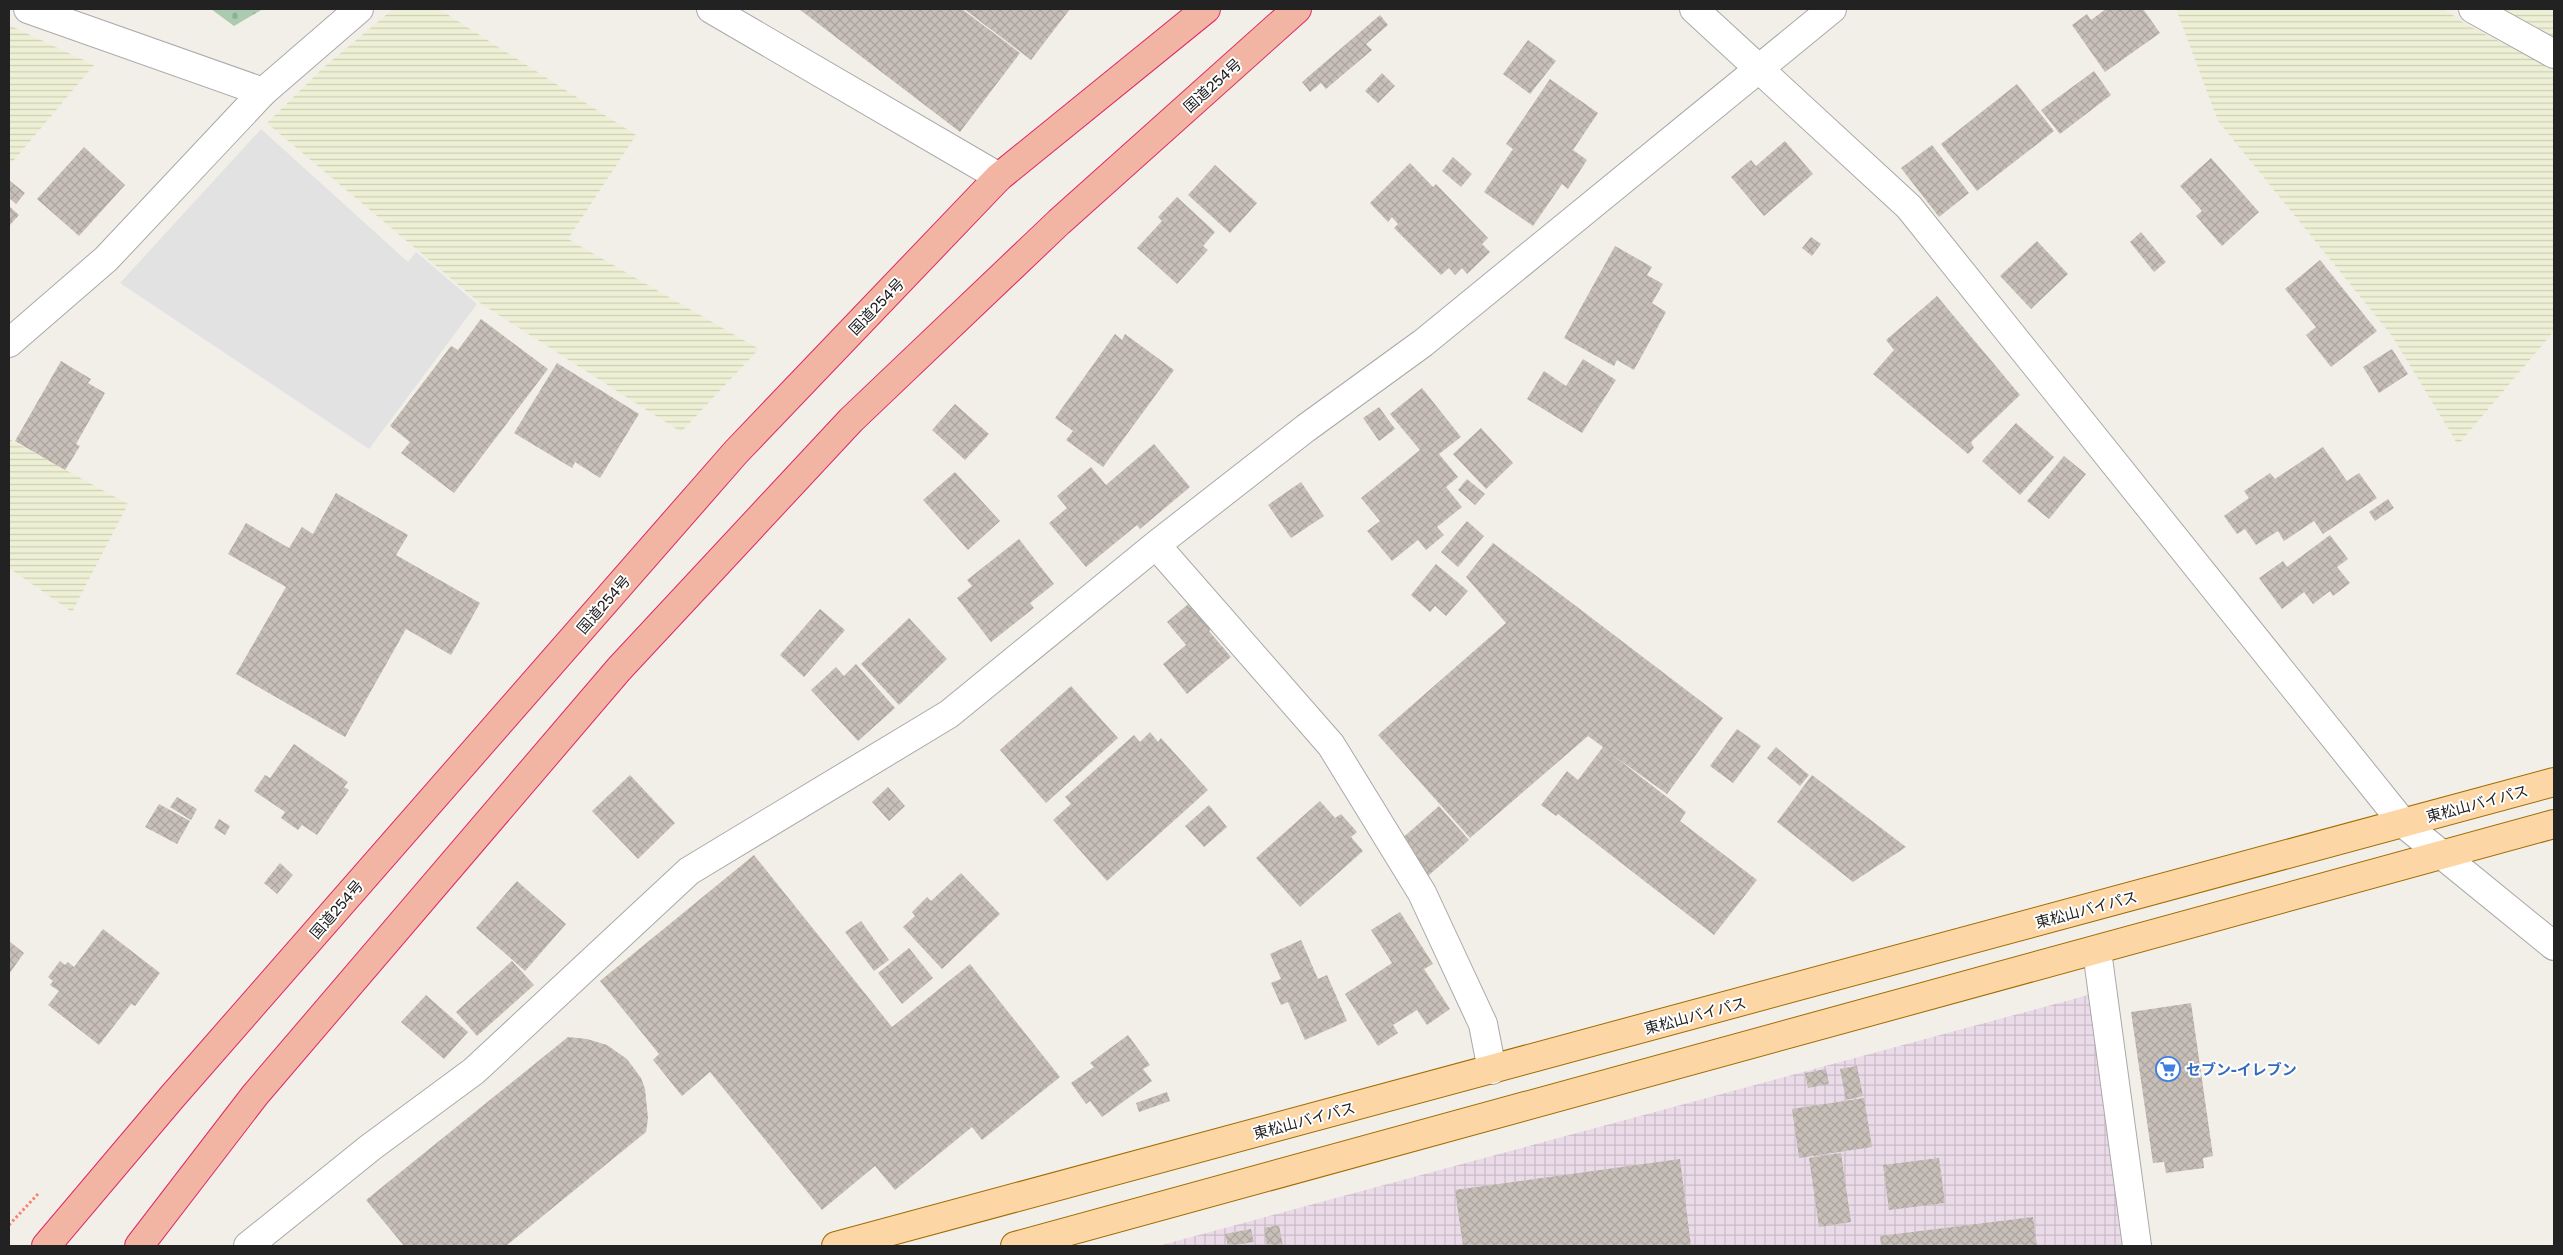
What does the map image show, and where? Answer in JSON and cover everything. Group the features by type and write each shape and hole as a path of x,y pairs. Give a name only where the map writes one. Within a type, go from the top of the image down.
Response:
{"highway":[{"name":"国道254号","path":"46,1246 172,1097 736,452 999,177 1206,9"},
{"name":"国道254号","path":"139,1246 255,1095 619,669 851,420 1059,222 1297,9"}],"main road":[{"name":"東松山バイパス","path":"836,1246 2554,782"},
{"path":"1016,1246 2097,951 2554,824"}],"street":[{"path":"28,9 263,92"},
{"path":"9,344 106,259 263,92 358,9"},
{"path":"711,9 999,177"},
{"path":"1694,9 1909,207 2403,823 2444,854 2554,946"},
{"path":"248,1246 371,1147 474,1071 689,871 949,714 1156,545 1306,428 1423,343 1832,9"},
{"path":"2473,9 2554,54"},
{"path":"1156,545 1331,745 1422,894 1483,1024 1492,1070"},
{"path":"2097,951 2137,1246"}],"shaded area":[{"path":"261,129 408,262 416,252 477,304 369,449 120,283"},
{"path":"2092,994 2126,1246 1158,1246"}],"green space":[{"path":"211,9 263,9 234,26"},
{"path":"393,9 439,9 636,135 568,239 759,349 681,432 480,303 267,123 324,67"},
{"path":"2176,9 2444,9 2467,25 2554,69 2554,331 2458,445 2392,336 2218,121"},
{"path":"2491,9 2554,9 2554,41"},
{"path":"9,25 94,65 9,166"},
{"path":"9,439 128,504 72,612 9,568"}],"building":[{"path":"799,9 962,9 1020,53 960,132"},
{"path":"964,9 1070,9 1031,60"},
{"path":"2106,9 2143,9 2160,33 2105,72 2072,25 2087,14 2091,20"},
{"path":"1380,15 1388,25 1366,44 1372,50 1326,89 1321,83 1310,92 1302,82"},
{"path":"1528,40 1556,61 1530,94 1503,74"},
{"path":"2094,71 2111,95 2060,134 2041,110"},
{"path":"1382,73 1395,86 1378,103 1365,91"},
{"path":"1550,79 1598,113 1573,150 1587,160 1568,189 1562,184 1533,226 1484,192 1513,149 1506,144"},
{"path":"2017,84 2054,131 1977,191 1941,144"},
{"path":"1785,141 1813,174 1764,216 1731,177 1751,160 1756,166"},
{"path":"1932,145 1969,193 1939,217 1901,168"},
{"path":"84,147 125,185 79,236 37,199"},
{"path":"1453,157 1472,174 1461,187 1442,171"},
{"path":"2211,158 2259,212 2222,246 2196,216 2202,211 2180,186"},
{"path":"1410,163 1433,187 1436,184 1488,238 1482,244 1490,252 1467,274 1462,268 1455,275 1449,268 1441,275 1394,228 1398,224 1392,217 1388,222 1370,203"},
{"path":"1215,165 1257,203 1230,233 1188,195"},
{"path":"9,180 25,193 16,204 9,198"},
{"path":"1177,197 1215,232 1203,246 1208,250 1177,284 1137,248 1162,221 1158,217"},
{"path":"9,206 19,215 10,225 9,224"},
{"path":"2141,232 2166,262 2154,272 2130,242"},
{"path":"1811,237 1821,244 1812,256 1802,248"},
{"path":"2037,241 2068,274 2031,309 2000,276"},
{"path":"1615,246 1652,267 1647,275 1663,284 1652,303 1666,312 1634,370 1617,360 1614,366 1564,338"},
{"path":"2320,260 2377,331 2331,367 2306,335 2316,327 2285,289"},
{"path":"1937,296 2020,395 1971,442 1974,448 1968,454 1873,374 1894,350 1886,340"},
{"path":"481,319 548,369 454,493 401,453 410,442 390,426 451,346 458,350"},
{"path":"1115,334 1122,340 1125,334 1174,370 1103,467 1066,440 1073,431 1055,418"},
{"path":"2392,349 2408,374 2379,393 2363,367"},
{"path":"1583,359 1616,380 1582,433 1527,399 1544,371 1566,386"},
{"path":"61,361 91,379 88,383 105,393 76,444 80,446 65,470 15,441"},
{"path":"557,363 639,414 600,478 575,462 572,468 514,433"},
{"path":"1422,388 1461,437 1439,454 1458,477 1446,487 1462,507 1437,527 1444,535 1426,550 1418,540 1392,561 1367,531 1380,521 1361,498 1420,450 1390,414"},
{"path":"955,404 989,434 965,460 932,430"},
{"path":"1379,407 1395,429 1379,441 1363,418"},
{"path":"2016,423 2054,457 2020,495 1982,461"},
{"path":"1481,428 1513,463 1486,489 1453,454"},
{"path":"1154,444 1190,487 1140,529 1137,525 1086,567 1049,523 1067,508 1057,496 1091,467 1106,485"},
{"path":"2323,447 2347,481 2359,473 2377,498 2323,534 2314,521 2284,541 2278,531 2256,545 2245,529 2237,534 2224,516 2249,498 2244,491 2270,473 2275,479"},
{"path":"2064,456 2086,474 2049,519 2027,501"},
{"path":"955,472 1000,521 968,550 923,500"},
{"path":"1467,479 1485,494 1475,505 1458,490"},
{"path":"1301,482 1324,516 1291,538 1268,505"},
{"path":"336,493 408,535 396,555 480,603 451,655 406,629 345,737 236,674 286,587 228,554 246,523 289,548 302,527 313,534"},
{"path":"2388,499 2394,508 2375,521 2369,512"},
{"path":"1467,521 1484,536 1458,567 1441,552"},
{"path":"2330,535 2348,559 2337,567 2350,583 2333,596 2330,591 2313,604 2304,592 2282,609 2259,578 2283,561 2287,567"},
{"path":"1019,539 1054,584 1030,603 1034,608 991,642 957,598 972,586 967,580"},
{"path":"1493,543 1723,718 1667,794 1610,753 1686,812 1680,821 1757,880 1714,935 1558,814 1556,816 1541,805 1567,771 1578,780 1603,747 1588,736 1470,838 1378,735 1506,623 1466,577"},
{"path":"1436,564 1468,591 1446,616 1435,606 1430,612 1411,595"},
{"path":"1193,600 1215,625 1209,631 1231,657 1187,694 1163,664 1186,645 1167,622"},
{"path":"820,609 845,630 804,677 780,655"},
{"path":"909,618 947,659 899,705 861,664"},
{"path":"856,664 895,708 858,741 811,690 836,667 844,676"},
{"path":"1071,686 1118,738 1046,803 1000,750"},
{"path":"1737,729 1761,746 1733,783 1710,766"},
{"path":"1150,732 1158,742 1161,738 1208,790 1107,881 1053,820 1071,804 1065,797 1134,735 1140,742"},
{"path":"294,744 348,782 344,787 349,790 317,835 302,825 298,830 281,818 285,812 254,791 265,775 270,778"},
{"path":"1776,747 1809,775 1800,786 1767,758"},
{"path":"630,775 675,823 638,859 592,811"},
{"path":"1812,775 1906,847 1853,882 1777,822"},
{"path":"888,787 905,806 889,821 872,802"},
{"path":"177,797 197,809 191,820 170,807"},
{"path":"1320,801 1335,818 1341,814 1357,832 1351,837 1363,851 1300,907 1256,858"},
{"path":"159,804 190,821 177,844 145,827"},
{"path":"1209,805 1227,827 1204,847 1185,826"},
{"path":"1439,806 1469,840 1428,876 1399,841"},
{"path":"219,819 230,826 225,835 214,828"},
{"path":"754,855 892,1027 970,964 1060,1077 982,1140 972,1127 895,1190 875,1166 822,1210 710,1072 682,1096 653,1060 659,1054 600,981"},
{"path":"280,863 293,875 277,894 264,883"},
{"path":"961,873 1000,914 942,969 903,927 915,916 912,912 927,897 931,901"},
{"path":"517,881 566,924 525,971 476,928"},
{"path":"1400,912 1433,964 1424,969 1450,1009 1427,1025 1417,1010 1393,1025 1398,1033 1378,1046 1345,994 1392,963 1371,930"},
{"path":"861,921 889,960 874,971 845,932"},
{"path":"103,929 160,973 135,1006 131,1004 99,1045 48,1005 59,991 50,985 53,981 48,977 60,961 65,965 68,962 74,967"},
{"path":"1301,940 1318,979 1327,975 1347,1021 1305,1040 1288,1002 1281,1005 1271,983 1281,979 1270,954"},
{"path":"9,941 24,953 9,974"},
{"path":"909,948 933,978 902,1004 878,973"},
{"path":"512,961 534,985 477,1036 456,1012"},
{"path":"426,995 468,1032 444,1059 401,1022"},
{"path":"2191,1003 2213,1156 2203,1158 2204,1168 2166,1173 2164,1162 2153,1163 2131,1012"},
{"path":"1128,1035 1150,1065 1143,1069 1152,1081 1102,1117 1090,1101 1086,1104 1071,1083 1094,1067 1090,1063"},
{"path":"568,1037 587,1039 607,1045 627,1059 641,1078 645,1089 648,1118 646,1132 506,1246 404,1246 366,1200"},
{"path":"1857,1066 1863,1096 1846,1100 1840,1069"},
{"path":"1826,1069 1829,1084 1808,1088 1805,1073"},
{"path":"1167,1092 1170,1101 1139,1112 1136,1103"},
{"path":"1864,1098 1872,1147 1799,1158 1792,1109"},
{"path":"1841,1153 1851,1222 1819,1227 1809,1158"},
{"path":"1939,1158 1945,1203 1889,1210 1883,1165"},
{"path":"1680,1159 1691,1246 1463,1246 1455,1190"},
{"path":"2033,1217 2037,1246 1881,1246 1880,1236"},
{"path":"1279,1225 1283,1246 1267,1246 1264,1228"},
{"path":"1251,1229 1254,1242 1228,1246 1225,1234"}],"place":[{"name":"セブン-イレブン","path":"2168,1069"}]}
